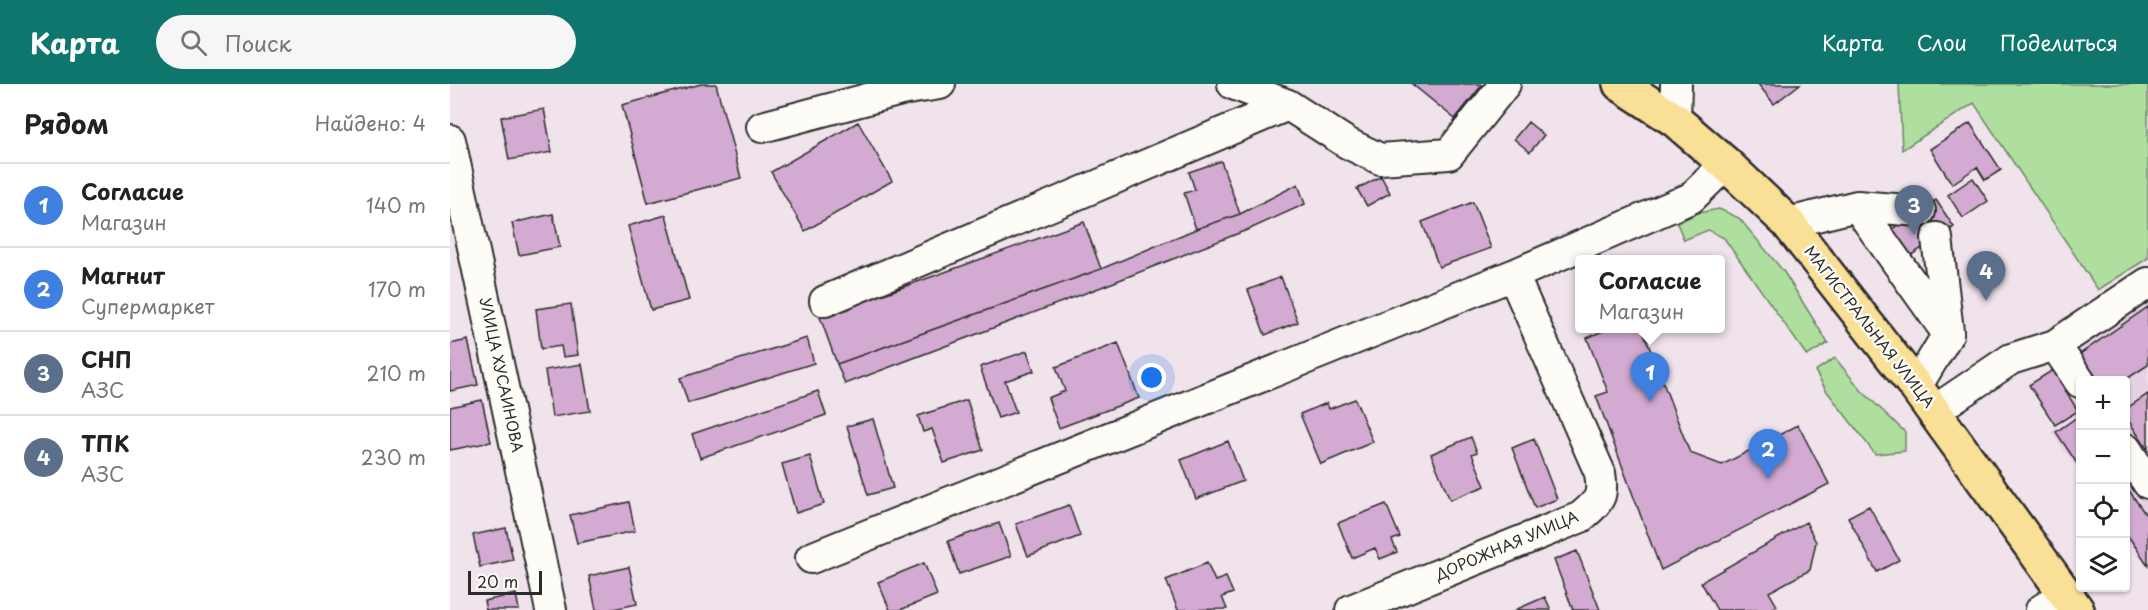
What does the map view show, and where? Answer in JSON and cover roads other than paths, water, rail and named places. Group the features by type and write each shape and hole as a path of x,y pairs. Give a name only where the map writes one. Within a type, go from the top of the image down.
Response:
{"main road":[{"name":"МАГИСТРАЛЬНАЯ УЛИЦА","path":"1620,84 1675,120 1726,164 1788,224 1925,399 2062,605"}],"street":[{"path":"762,127 901,90 940,84"},
{"path":"1233,84 1288,105 1347,143 1380,159 1449,154 1505,84"},
{"path":"1675,120 1676,84"},
{"path":"825,301 1288,105"},
{"name":"УЛИЦА ХУСАИНОВА","path":"450,140 551,610"},
{"path":"812,558 1513,274 1690,198 1726,164"},
{"path":"1857,206 1948,334"},
{"path":"1788,224 1857,206 1920,211"},
{"path":"1925,399 1948,334 1937,238"},
{"name":"ДОРОЖНАЯ УЛИЦА","path":"1351,610 1581,517 1596,504 1603,491 1600,473 1513,274"},
{"path":"1925,399 2011,359 2055,345 2148,283"},
{"path":"2055,345 2076,376"},
{"path":"2130,455 2148,483"}],"place":[{"name":"СНП","path":"1914,235"},
{"name":"ТПК","path":"1986,301"},
{"name":"Согласие","path":"1650,402"},
{"name":"Магнит","path":"1768,479"}]}
